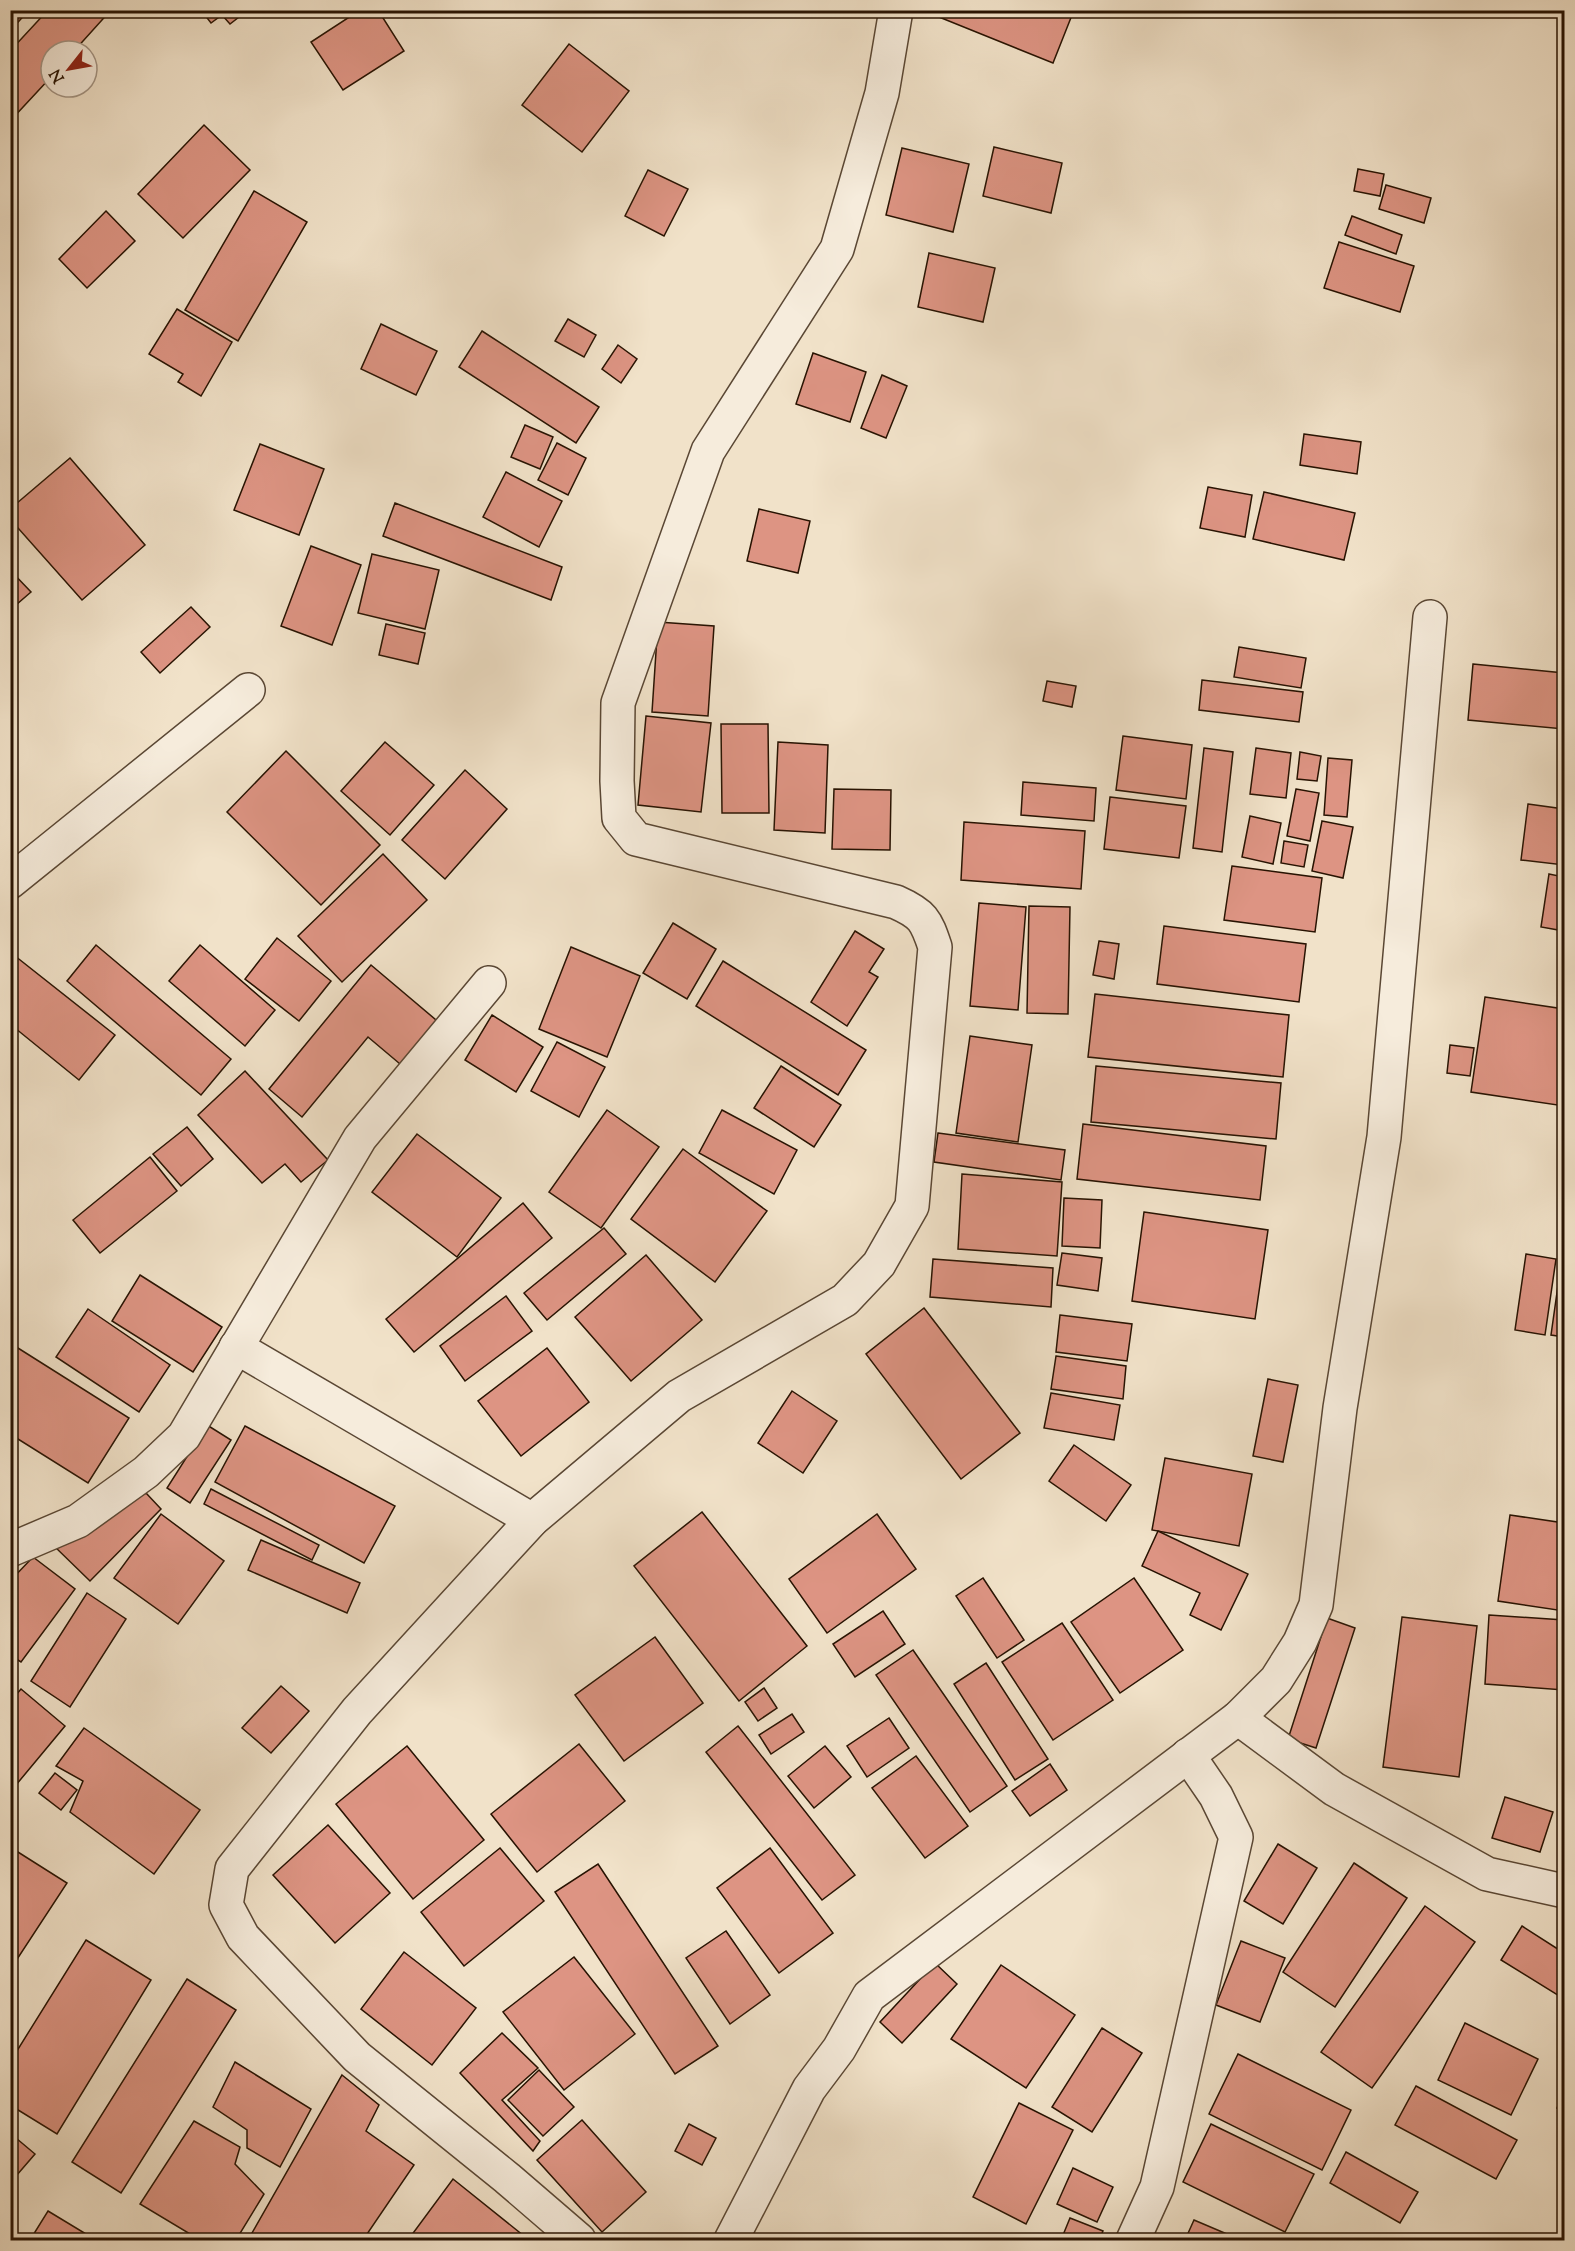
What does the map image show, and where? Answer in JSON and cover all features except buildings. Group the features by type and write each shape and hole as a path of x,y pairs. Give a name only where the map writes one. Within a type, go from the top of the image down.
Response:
{"street":[{"path":"579,2241 507,2178 357,2057 243,1937 226,1905 232,1869 357,1711 532,1520 679,1396 845,1300 879,1264 912,1206 935,947 929,928 917,911 896,902 636,839 619,818 617,781 618,703 708,451 837,249 882,93 896,10"},
{"path":"731,2241 809,2089 839,2049 868,1996 1238,1719 1276,1680 1300,1642 1316,1605 1340,1408 1384,1137 1430,617"},
{"path":"10,882 248,690"},
{"path":"10,1550 78,1521 146,1472 184,1436 360,1138 489,983"},
{"path":"236,1347 532,1520"},
{"path":"1238,1719 1334,1789 1487,1874 1564,1891"},
{"path":"1133,2241 1157,2187 1236,1837 1215,1796 1188,1755"}]}
